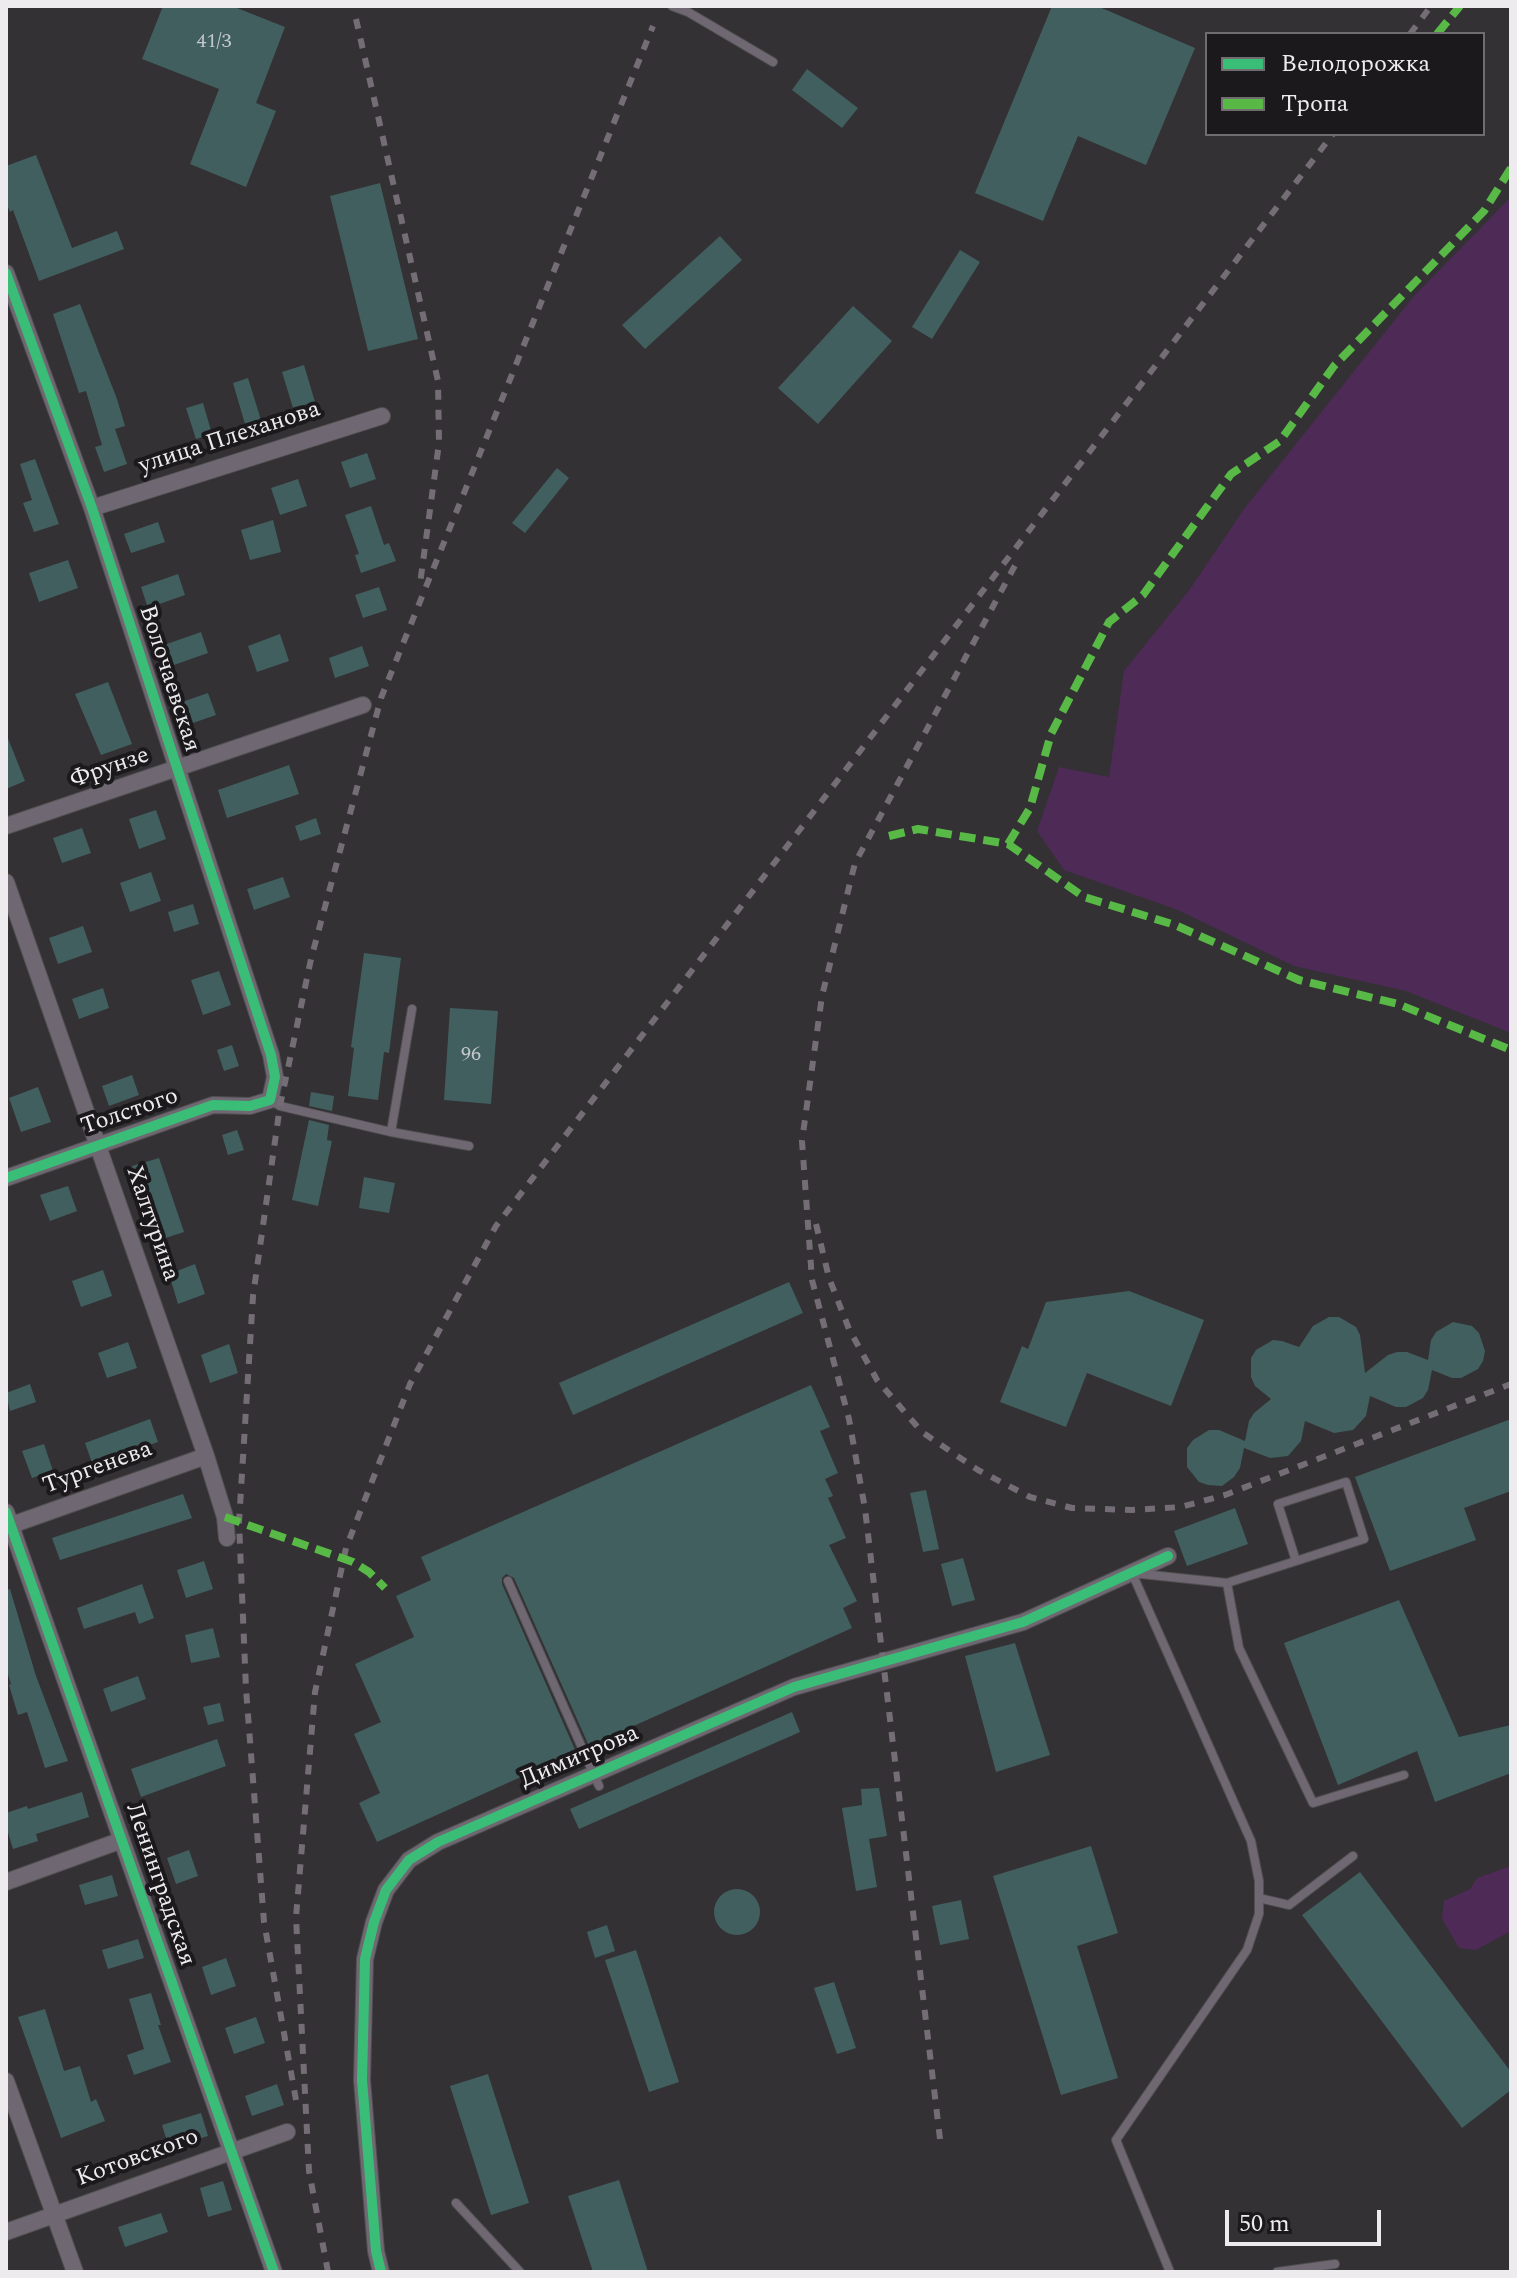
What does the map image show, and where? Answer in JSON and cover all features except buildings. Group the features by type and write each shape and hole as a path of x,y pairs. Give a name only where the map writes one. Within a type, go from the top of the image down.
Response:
{"street":[{"name":"Волочаевская","path":"6,273 92,508 274,1063 275,1077 270,1100"},
{"name":"улица Плеханова","path":"92,508 382,416"},
{"name":"Фрунзе","path":"6,826 363,705"},
{"name":"Халтурина","path":"6,882 206,1456 225,1517 227,1538"},
{"name":"Толстого","path":"6,1178 213,1105 250,1106 270,1100"},
{"name":"Тургенева","path":"8,1522 206,1456"},
{"name":"Ленинградская","path":"8,1522 274,2272"},
{"name":"Димитрова","path":"381,2272 376,2251 362,2080 365,1959 386,1890 409,1860 438,1842 597,1780 794,1687 1023,1622 1168,1556"},
{"path":"6,1882 122,1840"},
{"path":"6,2081 75,2272"},
{"name":"Котовского","path":"6,2232 287,2132"}],"lane":[{"path":"672,6 688,12 773,62"},
{"path":"391,1132 412,1009"},
{"path":"270,1100 280,1106 391,1132 469,1146"},
{"path":"1170,2272 1116,2140 1247,1950 1259,1914 1259,1881 1251,1841 1132,1573 1227,1583 1296,1561 1364,1539 1346,1482 1278,1504 1296,1561"},
{"path":"508,1581 597,1780"},
{"path":"1227,1583 1239,1648 1313,1803 1404,1775"},
{"path":"1259,1898 1289,1905 1353,1856"},
{"path":"456,2203 520,2272"},
{"path":"1277,2272 1335,2264"}],"shaded area":[{"path":"1511,197 1511,1033 1406,991 1294,966 1178,910 1064,870 1037,831 1059,767 1109,777 1124,671 1190,589 1244,509 1414,296"},
{"path":"1511,1866 1511,1931 1476,1950 1459,1948 1442,1919 1444,1901 1470,1889 1477,1878"}],"railway":[{"path":"1412,32 1431,6"},
{"path":"356,19 438,381 439,443 420,584"},
{"path":"296,2100 264,1922 246,1689 239,1522 253,1296 280,1106 311,959 381,698 653,26"},
{"path":"328,2272 309,2171 296,1917 315,1692 346,1548 410,1384 496,1226 1331,136"},
{"path":"940,2139 865,1509 849,1419 812,1280 802,1141 822,996 855,863 1019,558"},
{"path":"816,1224 829,1278 849,1329 877,1380 922,1432 978,1470 1030,1497 1072,1508 1132,1510 1181,1507 1225,1495 1511,1384"}],"marked path":[{"path":"1439,32 1460,6"},
{"path":"1008,844 1030,808 1051,734 1109,622 1143,595 1231,474 1280,441 1334,366 1484,211 1511,168"},
{"path":"889,836 918,829 1008,844 1084,897 1175,925 1299,980 1398,1004 1511,1050"},
{"path":"225,1517 353,1562 385,1588"}],"cycle path":[{"path":"6,273 92,508 271,1055 275,1077 270,1100 250,1106 213,1105 6,1178"},
{"path":"6,1512 274,2272"},
{"path":"381,2272 376,2251 362,2080 365,1959 386,1890 409,1860 438,1842 794,1687 1023,1622 1168,1556"}]}
